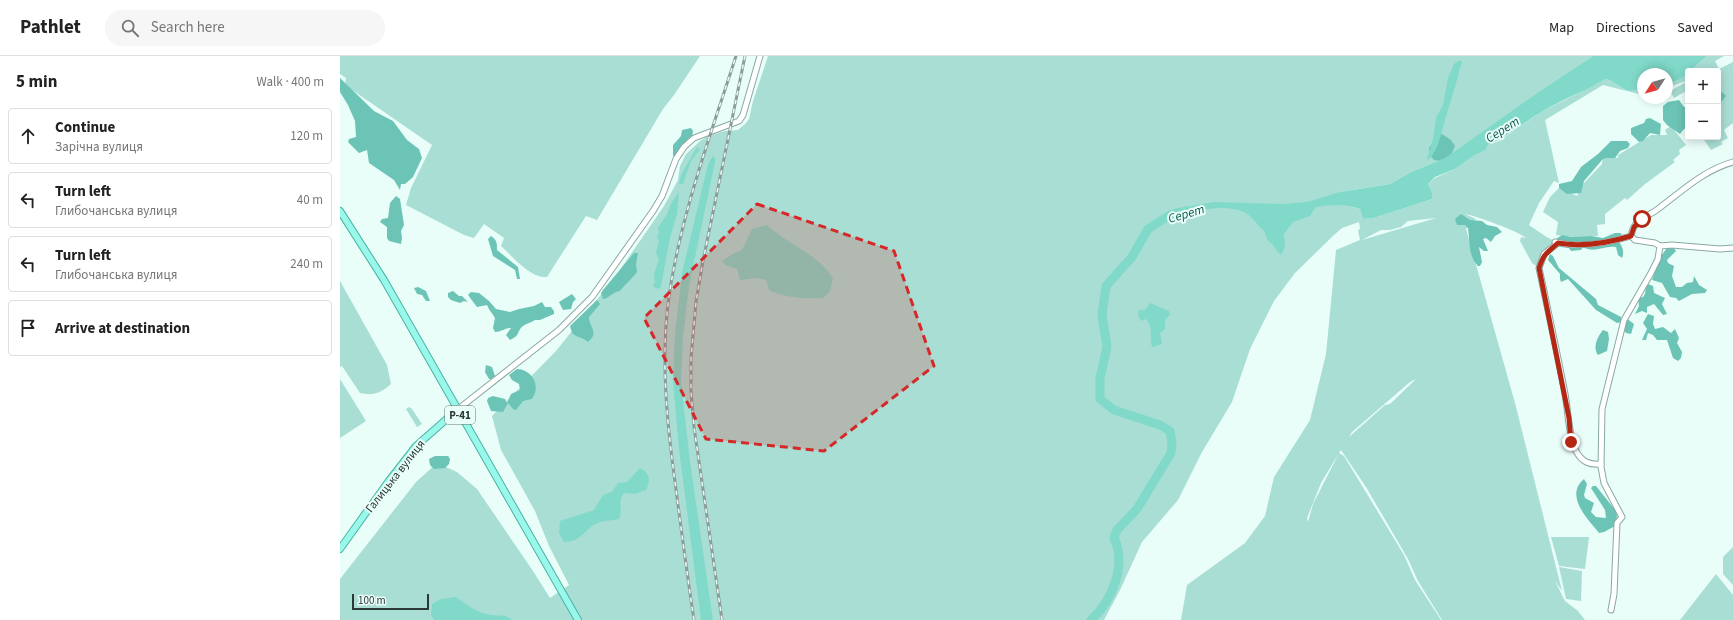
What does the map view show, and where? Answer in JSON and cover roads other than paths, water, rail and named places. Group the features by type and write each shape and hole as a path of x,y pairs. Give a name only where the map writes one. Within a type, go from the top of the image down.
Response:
{"main road":[{"name":"Р-41","path":"340,211 382,276 578,620"},
{"name":"Галицька вулиця","path":"340,549 416,446 457,410"}],"street":[{"path":"457,410 559,330 592,297 653,211 662,196 676,159 684,147 694,138 739,121 743,114 760,56"},
{"path":"1631,236 1634,227 1642,219 1680,191 1717,168 1733,162"},
{"path":"1601,464 1592,465 1586,463 1580,458 1571,442 1569,418 1563,383 1539,268 1544,254 1556,243 1590,244 1617,240 1631,236"},
{"path":"1631,236 1635,240 1655,243 1660,246 1672,245 1720,249 1733,248"},
{"path":"1611,610 1614,594 1617,523 1622,517 1604,483 1601,464 1602,409 1624,320 1658,259 1660,246"}],"water":[{"path":"1593,56 1707,56 1693,68 1685,68 1685,76 1673,82 1673,68 1637,68 1637,90 1630,91 1623,89 1612,81 1606,79 1558,103 1536,115 1502,138 1488,145 1486,150 1475,155 1455,169 1435,177 1428,184 1432,192 1432,199 1374,218 1363,219 1360,209 1354,207 1328,205 1316,207 1310,216 1293,222 1284,234 1285,247 1281,255 1267,240 1263,230 1252,218 1244,212 1236,209 1219,208 1200,210 1175,216 1174,209 1214,202 1284,204 1307,202 1340,192 1390,184 1411,172 1445,158"},
{"path":"1460,60 1462,62 1439,141 1435,151 1428,160 1436,118 1443,105 1448,78 1454,64"},
{"path":"697,147 700,149 691,161 683,184 679,184 681,175"},
{"path":"713,156 715,158 715,162 689,286 683,337 681,383 690,462 713,620 701,620 679,449 673,381 675,333 682,273 708,164"},
{"path":"679,192 677,214 670,238 661,286 659,289 653,285 655,283 654,274 659,259 656,253 659,241 657,237 659,232 658,228"},
{"path":"767,225 775,232 812,256 827,271 833,279 830,291 823,298 795,297 775,293 769,290 766,280 757,278 740,280 737,269 725,265 722,261 734,253 742,250 752,229"},
{"path":"1150,303 1169,311 1170,315 1165,320 1165,329 1160,333 1162,344 1152,347 1150,326 1146,319 1141,321 1138,315 1139,310 1146,309"},
{"path":"640,468 646,472 649,477 648,486 646,490 635,494 624,493 620,504 621,513 619,519 595,524 580,537 564,542 559,533 560,521 594,510 603,495 612,492 618,483 627,482"},
{"path":"456,597 472,608 481,612 491,615 505,616 512,620 434,620 431,615 432,604 441,599"}],"waterway":[{"name":"Серет","path":"1091,620 1105,603 1115,582 1119,560 1118,548 1114,538 1117,530 1137,509 1171,453 1172,443 1170,431 1160,425 1114,410 1100,399 1100,378 1107,347 1102,315 1106,286 1132,257 1148,229 1170,215 1187,211"}],"railway":[{"path":"694,620 670,438 665,371 666,326 673,272 687,210 736,56"},
{"path":"722,620 694,427 691,391 691,358 696,302 703,261 745,56"}]}
